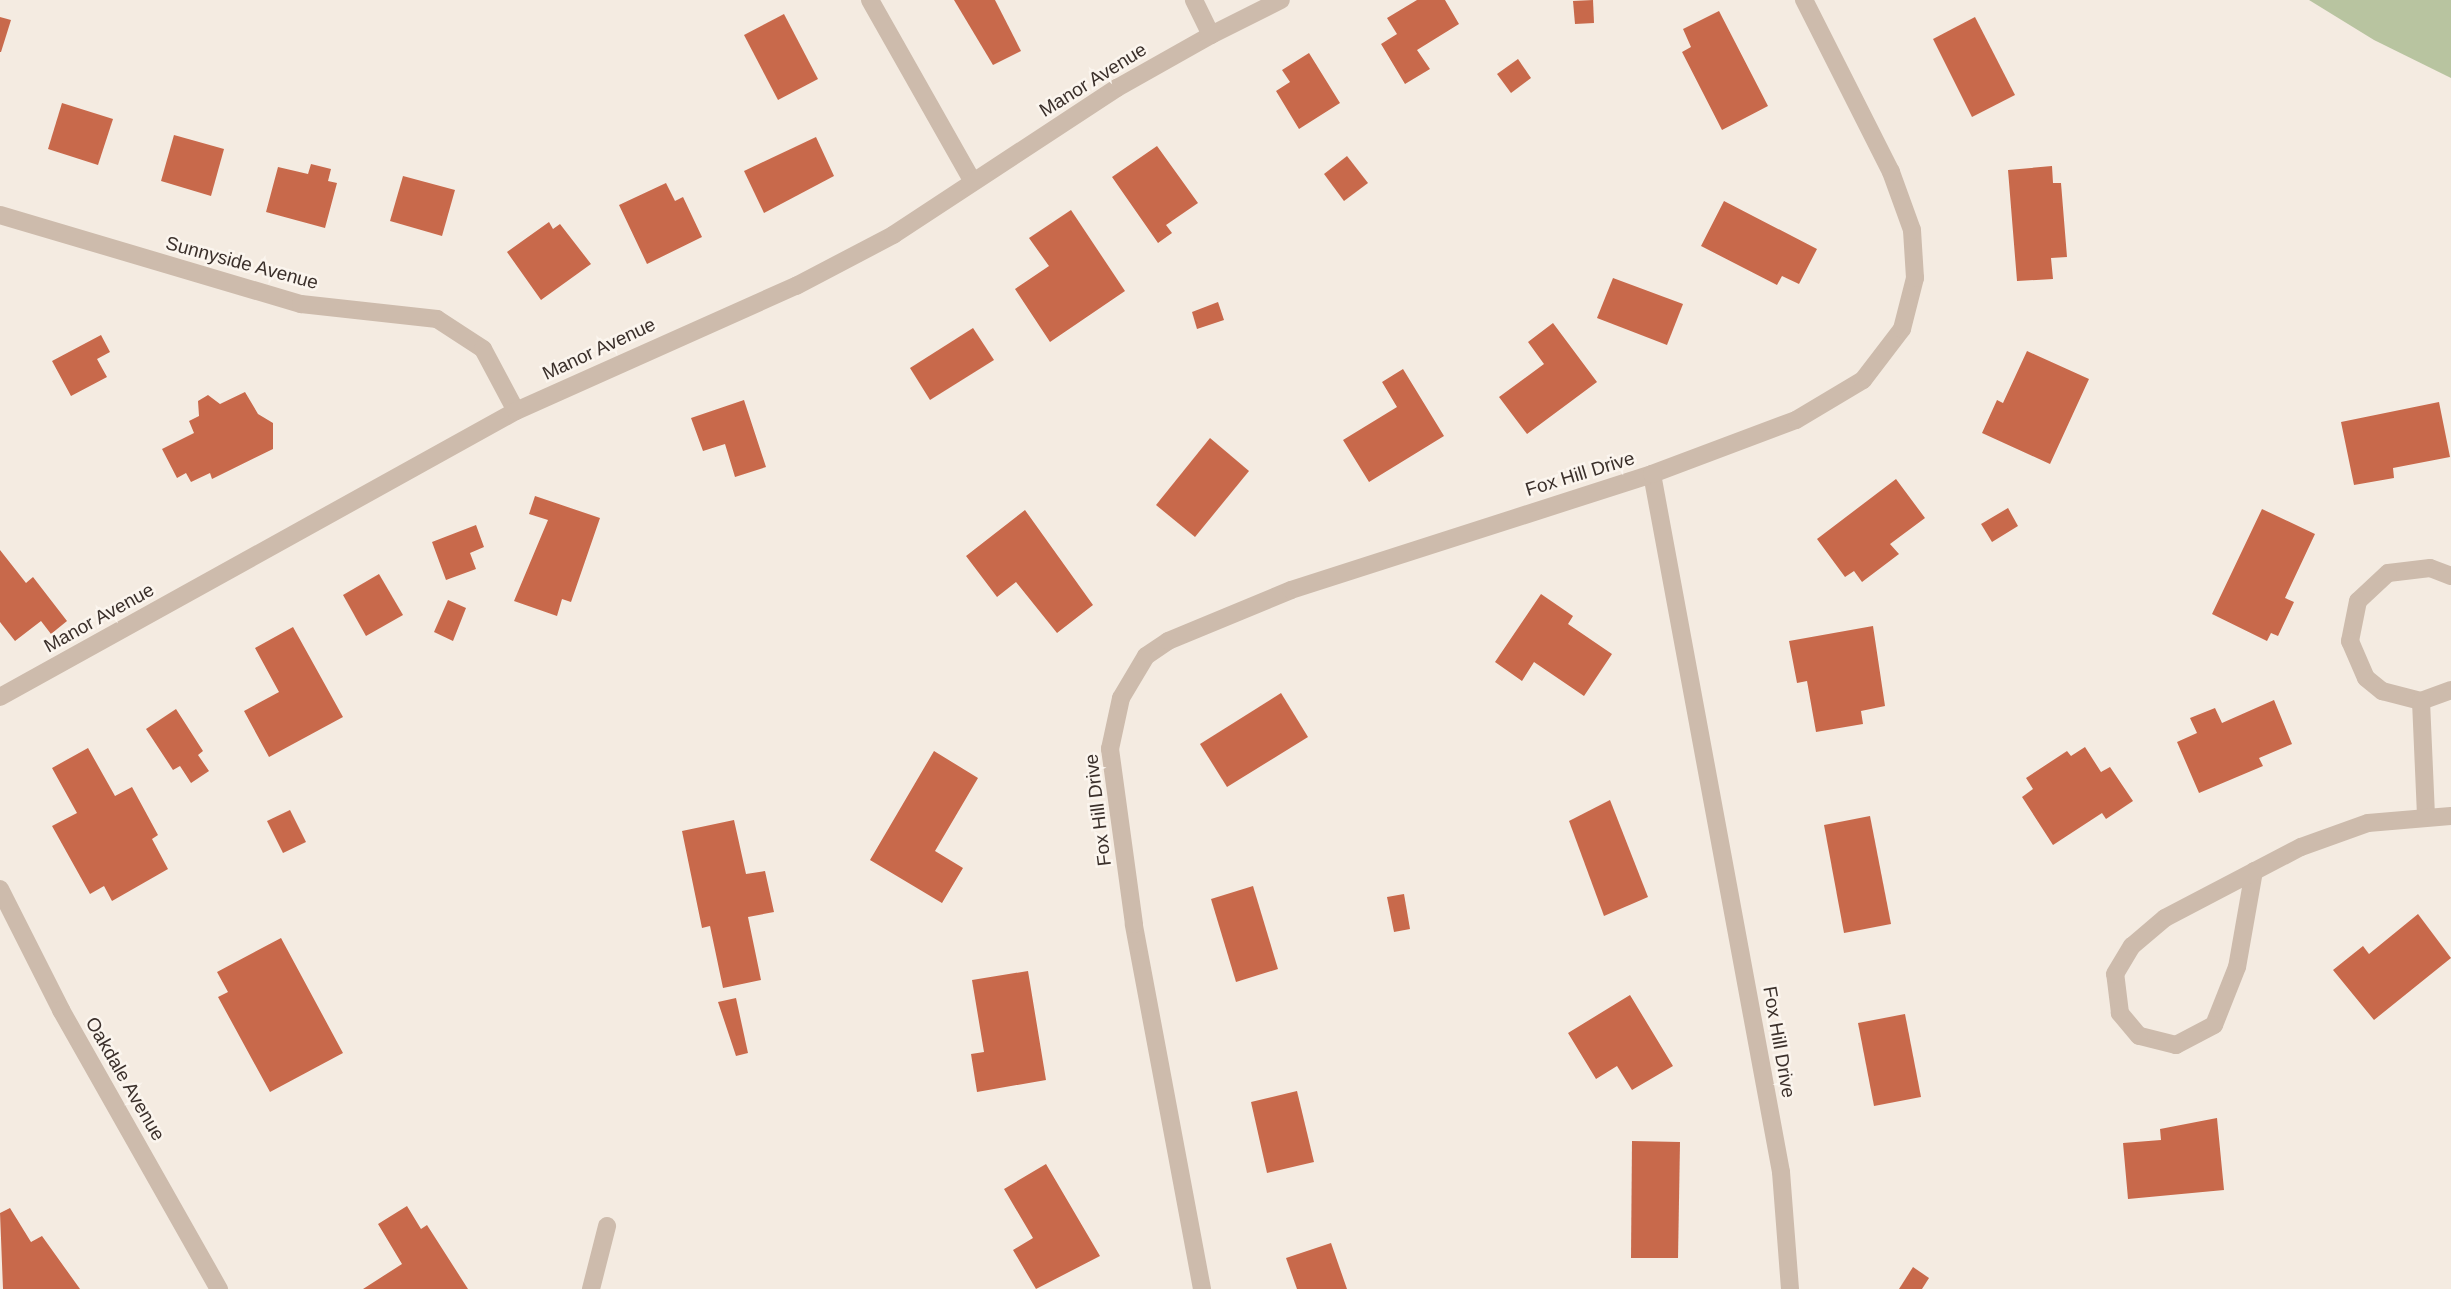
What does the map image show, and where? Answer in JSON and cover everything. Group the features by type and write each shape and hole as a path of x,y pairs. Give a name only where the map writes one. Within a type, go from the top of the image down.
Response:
{"street":[{"path":"870,0 973,182"},
{"path":"1194,0 1212,35"},
{"name":"Manor Avenue","path":"0,697 516,411 848,261 1117,88 1282,0"},
{"name":"Fox Hill Drive","path":"1202,1289 1133,925 1110,749 1121,698 1146,656 1168,641 1291,590 1652,474 1796,420 1863,380 1902,329 1915,278 1912,230 1891,172 1804,0"},
{"name":"Sunnyside Avenue","path":"0,215 301,304 437,319 483,349 516,411"},
{"name":"Fox Hill Drive","path":"1652,474 1781,1172 1790,1289"},
{"path":"2451,576 2430,568 2388,573 2371,584 2351,620 2353,650 2366,678 2382,691 2421,701 2451,690"},
{"path":"2421,701 2426,814"},
{"path":"2254,871 2237,967 2214,1025 2176,1045 2139,1036 2120,1013 2114,995 2123,956 2165,918 2254,871 2301,847 2368,823 2426,814 2451,816"},
{"name":"Oakdale Avenue","path":"0,889 61,1010 219,1289"},
{"path":"591,1289 607,1226"}],"green space":[{"path":"2309,0 2451,0 2451,78 2374,40"}],"building":[{"path":"954,0 995,0 1021,51 993,65"},
{"path":"1417,0 1445,0 1459,24 1417,50 1430,69 1405,84 1381,44 1397,34 1387,18"},
{"path":"1593,0 1594,23 1575,24 1573,1"},
{"path":"1719,11 1768,106 1722,130 1682,52 1691,47 1683,29"},
{"path":"784,14 818,79 778,100 744,35"},
{"path":"0,17 11,20 1,52 0,52"},
{"path":"1975,17 2015,95 1972,117 1933,39"},
{"path":"1309,53 1340,103 1299,129 1276,91 1290,82 1282,70"},
{"path":"1518,59 1531,78 1511,93 1497,74"},
{"path":"62,103 113,119 98,165 48,149"},
{"path":"174,135 224,149 211,196 161,181"},
{"path":"816,137 834,176 764,213 744,171"},
{"path":"1157,146 1198,203 1166,225 1172,233 1158,243 1112,177"},
{"path":"1347,156 1368,183 1344,201 1324,174"},
{"path":"311,164 331,169 328,181 337,183 325,228 266,212 278,167 308,174"},
{"path":"2052,166 2053,183 2061,183 2067,257 2051,258 2053,279 2017,281 2008,170"},
{"path":"403,176 455,190 442,236 390,221"},
{"path":"666,183 675,201 683,197 702,237 647,264 619,205"},
{"path":"1724,201 1817,249 1799,284 1782,276 1777,285 1701,246"},
{"path":"1071,210 1125,291 1050,342 1015,289 1049,266 1029,238"},
{"path":"549,222 553,229 560,224 591,264 541,300 507,252"},
{"path":"1613,278 1683,304 1667,345 1597,318"},
{"path":"1218,302 1224,320 1197,329 1192,312"},
{"path":"1553,323 1597,382 1527,434 1499,397 1544,364 1528,342"},
{"path":"973,328 994,360 930,400 910,368"},
{"path":"101,335 110,352 97,359 107,377 71,396 52,361"},
{"path":"2027,351 2089,379 2050,464 1982,433 1997,400 2003,403"},
{"path":"1403,369 1444,436 1369,482 1343,440 1397,407 1382,382"},
{"path":"245,392 258,414 273,423 273,449 212,479 210,473 191,482 186,473 177,478 162,449 194,433 189,421 199,416 198,401 208,395 220,404"},
{"path":"744,400 766,467 735,477 725,444 703,451 691,418"},
{"path":"2439,402 2450,457 2393,468 2394,478 2354,485 2341,422"},
{"path":"1210,438 1249,471 1195,537 1156,505"},
{"path":"1896,479 1925,518 1890,544 1899,554 1862,582 1854,571 1845,577 1817,539"},
{"path":"535,496 600,518 571,602 562,599 557,616 514,601 548,520 529,514"},
{"path":"2008,508 2018,526 1992,542 1981,524"},
{"path":"2262,509 2315,534 2285,598 2294,602 2278,636 2271,633 2267,641 2212,614"},
{"path":"1025,510 1093,605 1057,633 1016,582 997,597 966,556"},
{"path":"476,525 484,547 470,553 476,569 446,580 432,542"},
{"path":"0,550 26,583 33,577 67,621 51,634 41,621 15,641 0,622"},
{"path":"379,574 403,615 366,636 343,595"},
{"path":"1541,594 1573,616 1568,624 1612,654 1584,696 1534,662 1522,681 1495,662"},
{"path":"448,600 466,608 453,641 434,632"},
{"path":"1873,626 1885,706 1861,711 1863,724 1816,732 1807,681 1797,683 1789,641"},
{"path":"293,627 343,717 269,757 244,711 279,692 255,648"},
{"path":"1281,693 1308,737 1227,787 1200,744"},
{"path":"2274,700 2292,744 2259,758 2263,766 2199,793 2177,742 2197,733 2190,718 2215,708 2222,723"},
{"path":"176,709 203,751 198,755 209,771 191,783 180,766 173,770 146,729"},
{"path":"2085,747 2101,772 2110,767 2133,801 2106,819 2102,813 2053,845 2022,797 2033,789 2026,778 2067,751 2071,756"},
{"path":"88,748 115,796 132,787 158,835 152,839 168,869 112,901 104,886 90,894 52,826 77,813 52,768"},
{"path":"934,751 978,778 935,851 963,868 942,903 870,860"},
{"path":"1610,800 1648,897 1604,916 1569,821"},
{"path":"290,810 306,842 283,853 267,821"},
{"path":"1870,816 1891,924 1844,933 1824,825"},
{"path":"734,820 746,874 765,871 774,912 748,917 761,980 723,988 710,926 702,928 682,831"},
{"path":"1253,886 1278,969 1236,982 1211,899"},
{"path":"1404,894 1410,929 1394,932 1387,897"},
{"path":"2418,914 2451,958 2374,1020 2333,970 2363,946 2369,954"},
{"path":"281,938 343,1053 270,1092 218,997 228,992 217,972"},
{"path":"1028,971 1046,1080 977,1092 971,1054 984,1052 972,980"},
{"path":"1630,995 1673,1066 1632,1090 1617,1066 1596,1079 1568,1033"},
{"path":"736,998 748,1053 736,1056 718,1002"},
{"path":"1905,1014 1921,1097 1874,1106 1858,1023"},
{"path":"1297,1091 1314,1162 1267,1173 1251,1102"},
{"path":"2217,1118 2224,1190 2128,1199 2123,1143 2161,1140 2160,1129"},
{"path":"1632,1141 1680,1142 1678,1258 1631,1258"},
{"path":"1046,1164 1100,1256 1036,1289 1013,1250 1033,1238 1004,1189"},
{"path":"407,1206 421,1229 427,1225 468,1289 363,1289 402,1264 378,1224"},
{"path":"10,1208 31,1242 42,1236 80,1289 3,1289 0,1213"},
{"path":"1331,1243 1347,1289 1297,1289 1286,1258"},
{"path":"1913,1267 1929,1278 1922,1289 1899,1289"}]}
